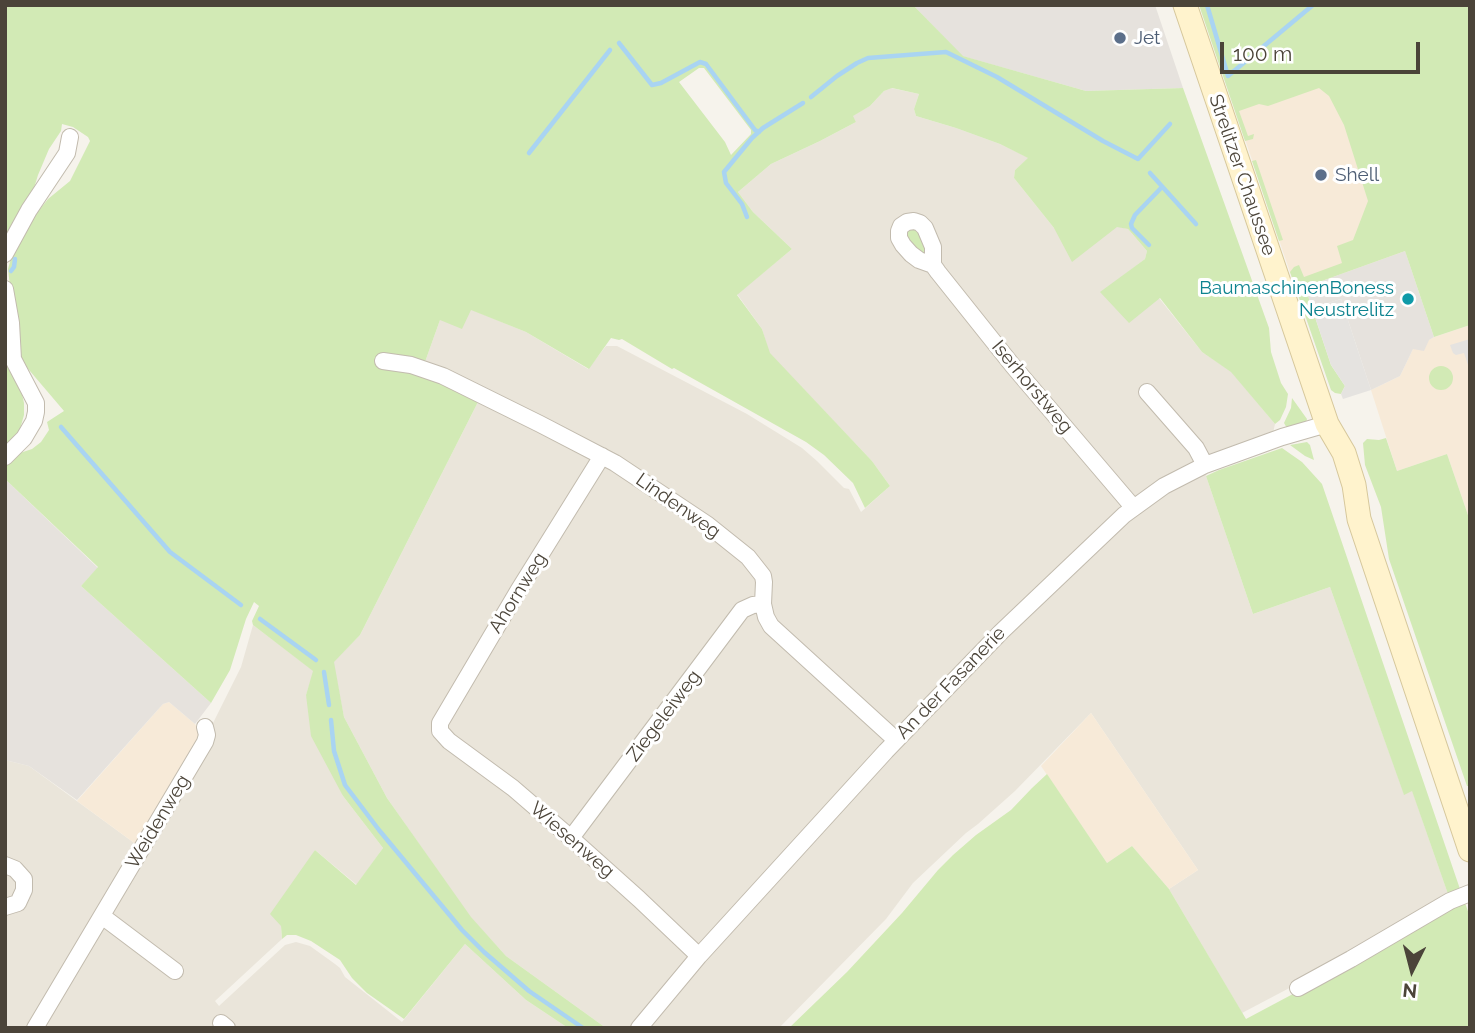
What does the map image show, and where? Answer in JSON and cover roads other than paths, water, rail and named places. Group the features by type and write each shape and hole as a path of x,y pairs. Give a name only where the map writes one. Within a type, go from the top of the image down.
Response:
{"main road":[{"name":"Strelitzer Chaussee","path":"1185,5 1327,424 1347,460 1359,519 1470,850"}],"street":[{"path":"5,254 29,210 67,153 70,137"},
{"name":"Iserhorstweg","path":"933,265 1013,366 1133,507"},
{"path":"5,289 11,323 13,359 36,403 36,412 24,438 5,457"},
{"name":"Lindenweg","path":"383,360 411,365 443,376 540,424 602,456 708,525 748,557 763,576 763,604 771,625 896,740"},
{"path":"1147,392 1196,449 1205,465"},
{"name":"An der Fasanerie","path":"639,1028 699,956 896,740 1045,589 1133,507 1164,486 1205,465 1327,424"},
{"name":"Ahornweg","path":"440,731 440,723 446,712 602,456"},
{"name":"Ziegeleiweg","path":"571,838 742,610 763,604"},
{"name":"Weidenweg","path":"35,1028 205,742 205,727"},
{"name":"Wiesenweg","path":"440,731 571,838 699,956"},
{"path":"5,865 15,869 24,879 24,890 18,903 5,907"},
{"path":"1298,988 1450,901 1470,893"},
{"path":"102,916 175,971"}],"waterway":[{"path":"1207,5 1228,76 1313,5"},
{"path":"619,43 652,85 700,62 706,64 759,132"},
{"path":"529,153 610,50"},
{"path":"811,97 837,76 868,58 946,52 997,77 1138,159 1170,124"},
{"path":"747,217 742,204 726,183 724,172 763,128 803,103"},
{"path":"1150,173 1196,224"},
{"path":"1149,245 1131,224 1135,215 1162,187"},
{"path":"11,271 15,259"},
{"path":"61,427 170,552 241,605"},
{"path":"260,619 316,660"},
{"path":"324,672 329,705"},
{"path":"331,720 334,751 345,785 379,830 462,930 484,952 529,991 583,1028"}],"place":[{"name":"Jet","path":"1120,38"},
{"name":"Shell","path":"1321,175"},
{"name":"BaumaschinenBoness Neustrelitz","path":"1408,299"}]}
